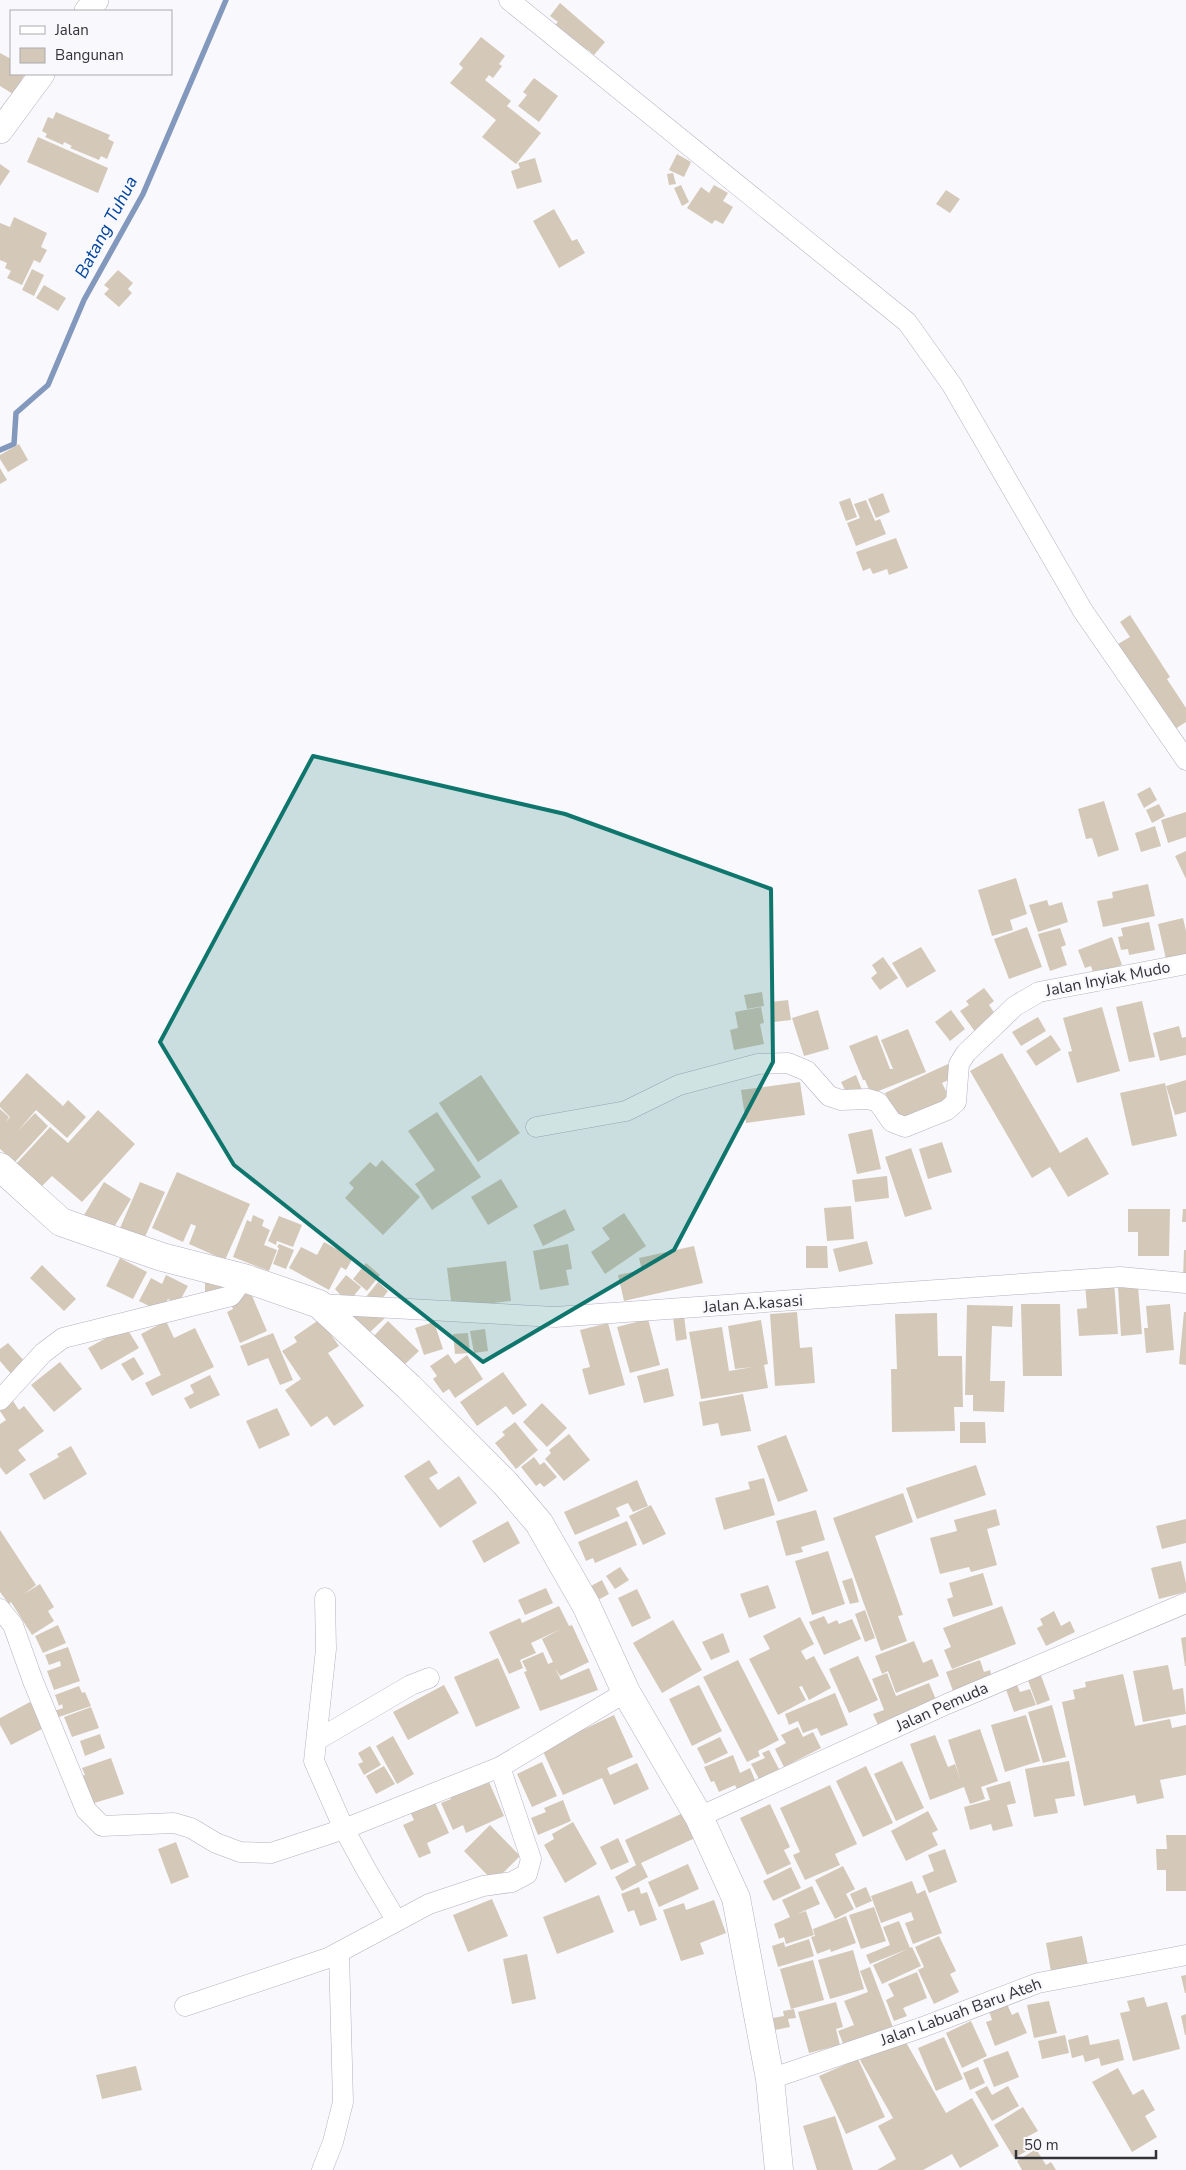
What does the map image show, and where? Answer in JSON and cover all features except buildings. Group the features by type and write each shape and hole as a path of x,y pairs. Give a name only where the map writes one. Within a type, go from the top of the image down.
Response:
{"main road":[{"path":"0,1167 60,1222 162,1257 244,1278 319,1304 409,1387 505,1483 540,1523 586,1606 626,1692 699,1816 736,1898 770,2079 779,2170"}],"street":[{"path":"88,10 96,0"},
{"path":"509,0 907,322 952,385 1083,611 1186,760"},
{"path":"0,131 41,75"},
{"name":"Jalan Inyiak Mudo","path":"536,1127 626,1111 679,1085 758,1064 788,1063 806,1071 829,1096 841,1100 868,1099 878,1102 892,1122 905,1127 947,1110 956,1102 959,1064 966,1053 1015,1006 1039,992 1186,964"},
{"name":"Jalan A.kasasi","path":"319,1304 555,1317 1120,1277 1186,1283"},
{"path":"0,1400 43,1352 63,1338 231,1296 244,1278"},
{"path":"326,1598 326,1649 314,1761 344,1829 396,1920"},
{"name":"Jalan Pemuda","path":"699,1816 947,1704 1186,1602"},
{"path":"0,1609 13,1625 33,1681 86,1810 102,1826 174,1823 191,1828 216,1843 240,1852 278,1851 344,1829 500,1767 626,1692"},
{"path":"317,1740 411,1685 429,1678"},
{"path":"185,2006 327,1958 396,1920 443,1899 483,1886 512,1882 527,1874 531,1859 500,1767"},
{"name":"Jalan Labuah Baru Ateh","path":"770,2079 923,2027 1038,1983 1186,1955"},
{"path":"322,2170 333,2142 342,2102 327,1958"}],"highlighted area":[{"path":"313,756 565,814 771,889 773,1062 674,1250 483,1362 234,1165 160,1042"}],"waterway":[{"name":"Batang Tuhua","path":"0,450 14,444 16,413 48,385 84,300 143,194 226,0"}]}
